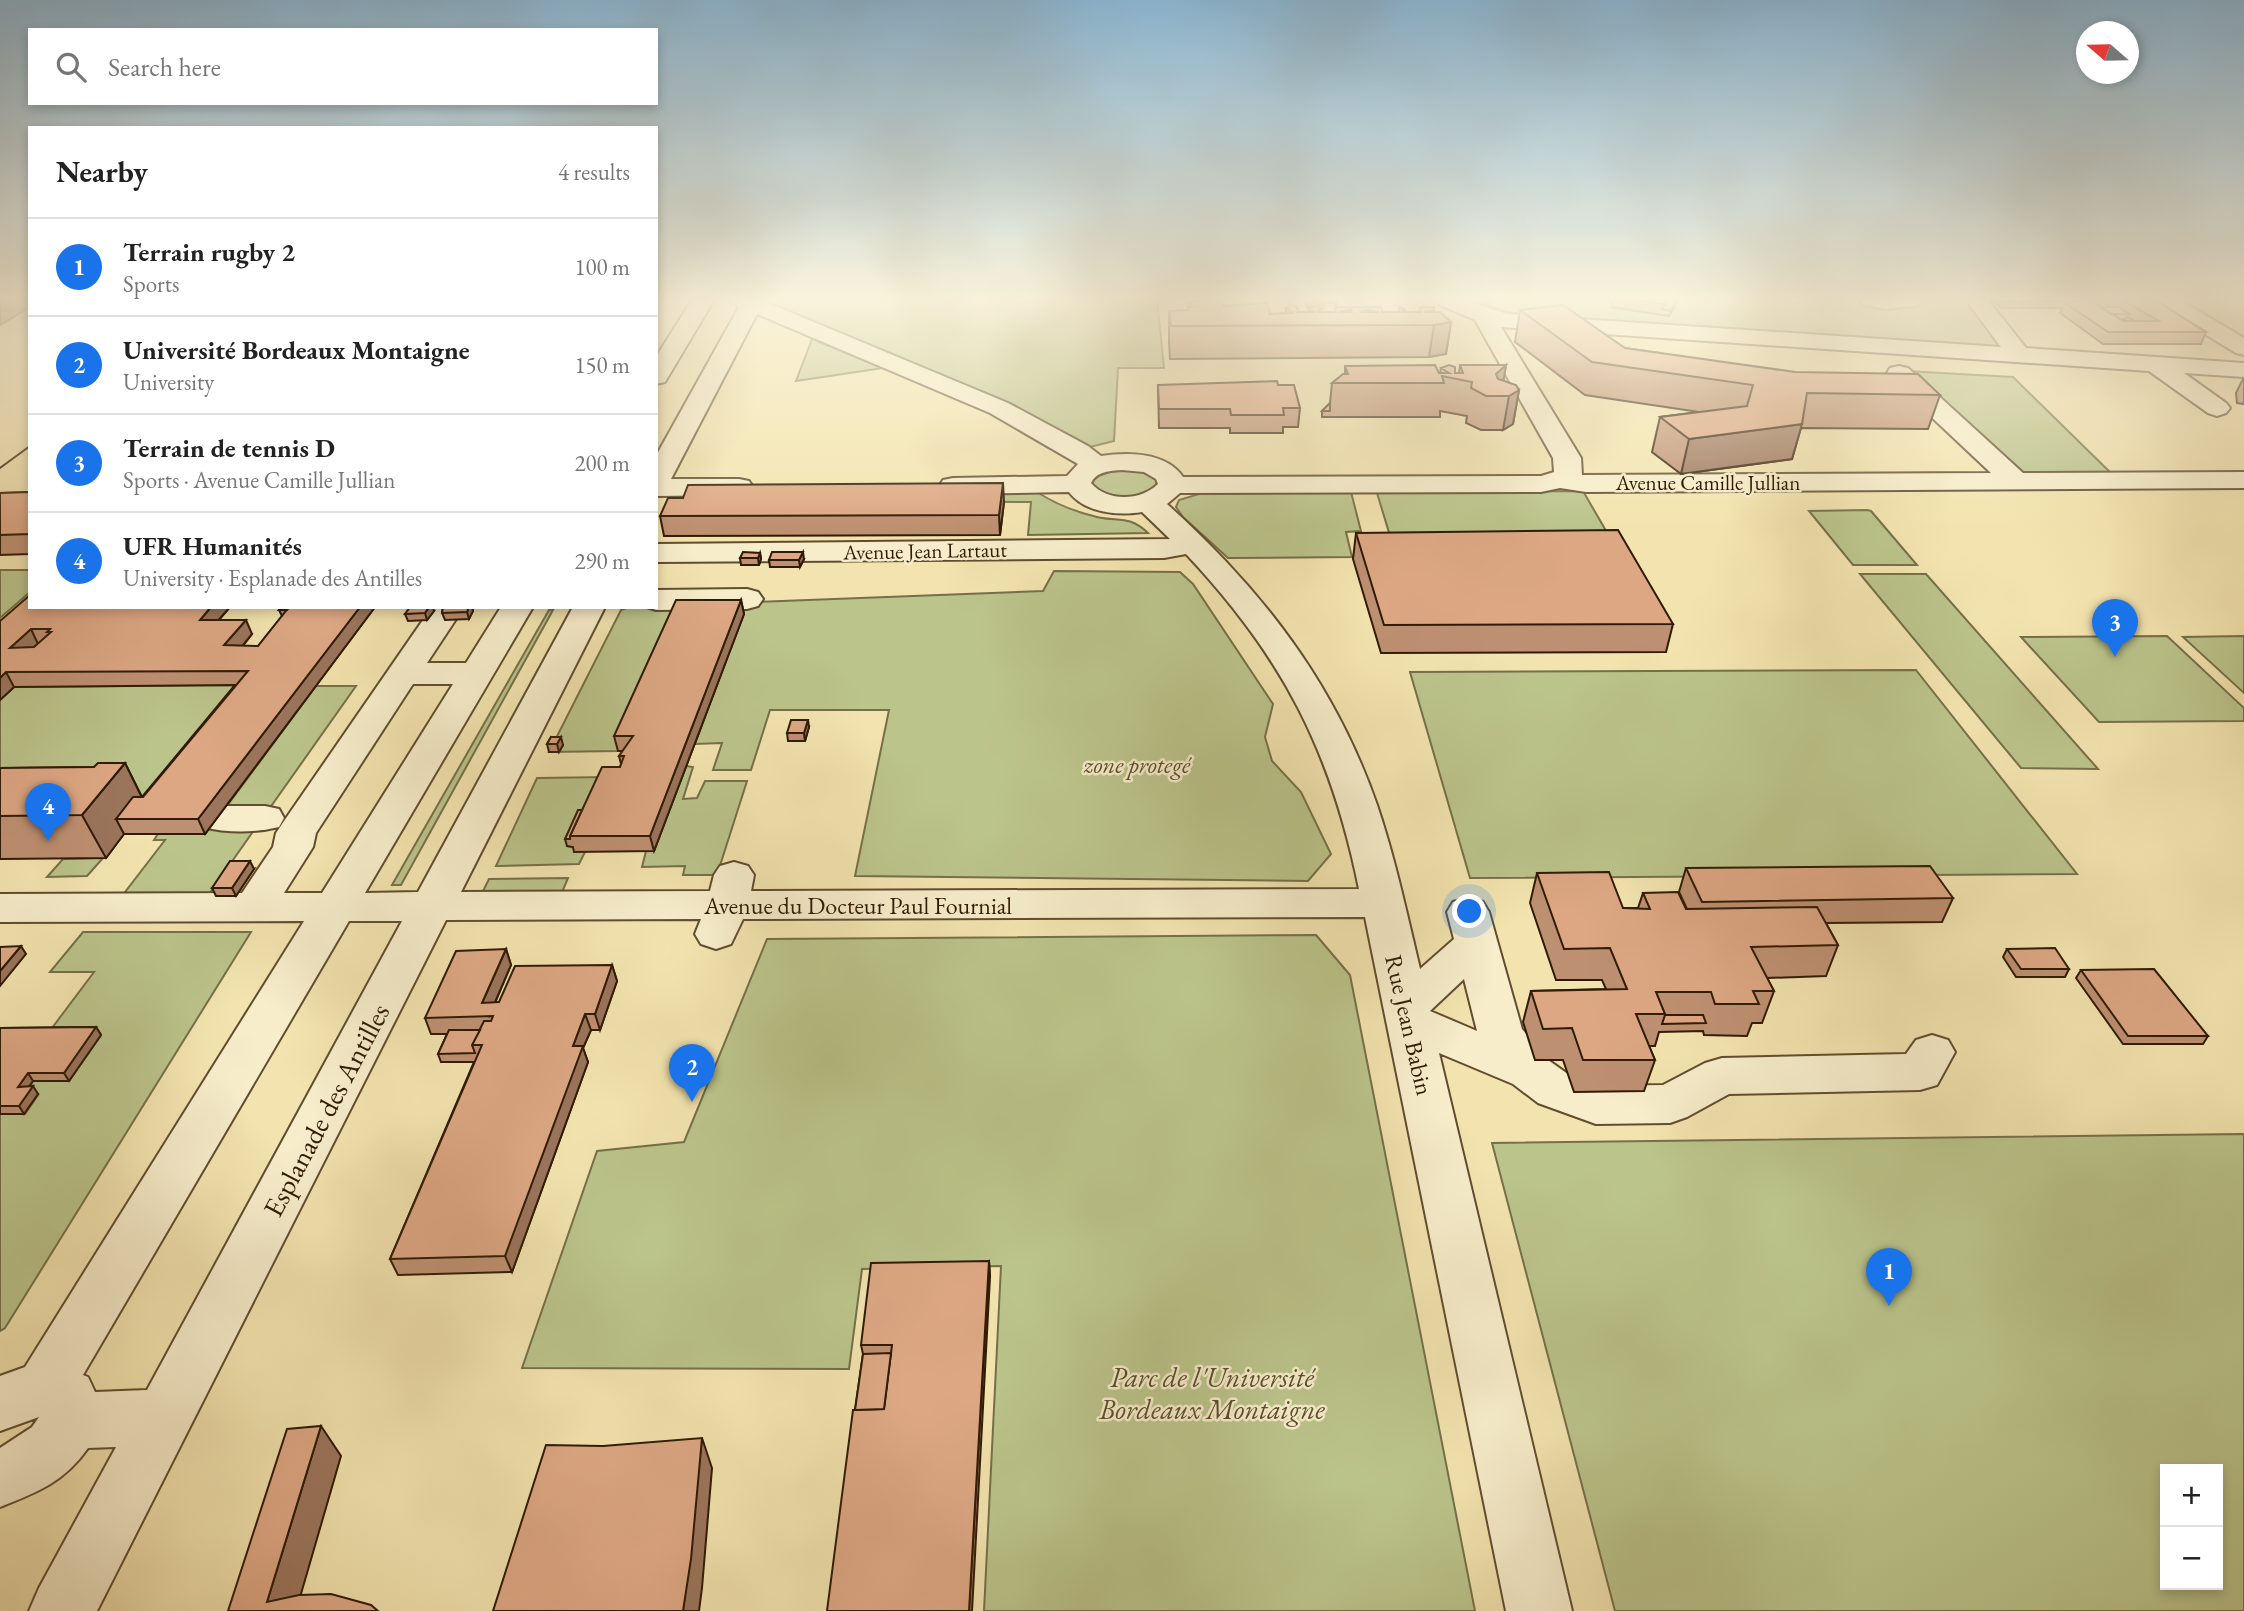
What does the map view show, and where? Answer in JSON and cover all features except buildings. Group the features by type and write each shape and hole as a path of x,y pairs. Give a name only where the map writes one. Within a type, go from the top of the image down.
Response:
{"street":[{"path":"658,470 671,395 678,375"},
{"path":"671,395 687,375"},
{"name":"Avenue Camille Jullian","path":"922,375 999,408 1079,452 1087,475 1089,497 1116,504 1160,494 1541,484 1560,480 1586,484 2244,480"},
{"path":"1519,375 1567,458 1568,476 1560,480"},
{"path":"1901,375 2015,481"},
{"path":"2170,375 2217,408"},
{"name":"Rue Jean Babin","path":"1087,475 1122,462 1148,465 1167,473 1160,494 1194,543 1264,621 1313,696 1353,787 1374,862 1539,1611"},
{"path":"924,486 1087,475"},
{"path":"658,488 764,487"},
{"name":"Avenue Jean Lartaut","path":"658,553 1164,548 1194,543"},
{"path":"658,600 747,599"},
{"path":"251,899 279,846 281,825 402,674 447,609"},
{"path":"38,1404 516,609"},
{"name":"Esplanade des Antilles","path":"62,1611 588,609"},
{"path":"402,674 477,673"},
{"path":"217,818 281,825"},
{"name":"Avenue du Docteur Paul Fournial","path":"0,908 251,899 334,909 725,905 1382,904"},
{"path":"1531,1073 1501,1035 1472,928 1407,1014 1531,1073 1555,1090 1596,1105 1670,1104 1722,1076 1920,1072 1932,1052"},
{"path":"38,1404 164,1417"},
{"path":"0,1478 18,1473 40,1460 58,1444 38,1404"}],"green space":[{"path":"798,375 835,375 796,381"},
{"path":"936,375 1118,375 1114,441 1086,448"},
{"path":"1910,375 2013,377 2115,477 2015,476"},
{"path":"1118,469 1146,472 1156,479 1156,487 1138,495 1124,497 1092,487 1093,478"},
{"path":"1040,491 1040,494 1067,508 1097,517 1129,521 1148,533 1028,535 1031,502 879,501 881,492"},
{"path":"1583,491 1616,548 1394,549 1377,493"},
{"path":"1351,492 1361,531 1346,532 1352,557 1228,558 1183,517 1176,507 1179,500 1199,494"},
{"path":"1809,511 1871,511 1917,565 1853,565"},
{"path":"0,570 28,570 28,594 0,618"},
{"name":"zone protegé","path":"1054,571 1180,572 1193,584 1273,704 1265,737 1272,761 1301,792 1331,854 1308,881 855,876 889,710 770,710 751,770 713,770 722,743 695,744 743,614 661,657 618,751 549,752 624,609 1043,591"},
{"path":"1860,574 1926,574 2098,769 2021,768"},
{"path":"549,610 553,610 401,885 392,885"},
{"path":"2167,636 2244,708 2244,721 2099,722 2021,637"},
{"path":"2244,636 2244,693 2183,637"},
{"path":"1916,670 2077,874 1470,878 1410,672"},
{"path":"254,685 151,812 0,810 0,700 14,687"},
{"path":"316,686 356,686 267,812 221,814"},
{"path":"686,766 693,767 683,799 697,798 705,781 747,781 717,875 683,875 685,866 642,867 646,851 654,851"},
{"path":"608,777 568,846 585,852 579,864 496,866 537,778"},
{"path":"213,823 259,823 207,897 122,896 165,840 154,840 158,834 205,834"},
{"path":"103,858 87,876 47,877 63,859"},
{"path":"568,878 560,897 480,897 489,879"},
{"path":"83,932 251,932 5,1328 0,1331 0,1114 25,1114 38,1095 23,1095 33,1081 69,1081 46,1036 94,972 50,972"},
{"name":"Parc de l'Université Bordeaux Montaigne","path":"1316,935 1350,975 1475,1611 984,1611 1001,1266 862,1269 849,1369 522,1368 597,1151 684,1142 767,939"},
{"path":"2244,1134 2244,1611 1615,1611 1492,1143"}],"tram line":[{"path":"0,468 28,447"}],"place":[{"name":"Terrain de tennis D","path":"2115,657"},
{"name":"UFR Humanités","path":"48,841"},
{"name":"Université Bordeaux Montaigne","path":"692,1102"},
{"name":"Terrain rugby 2","path":"1889,1306"}]}
